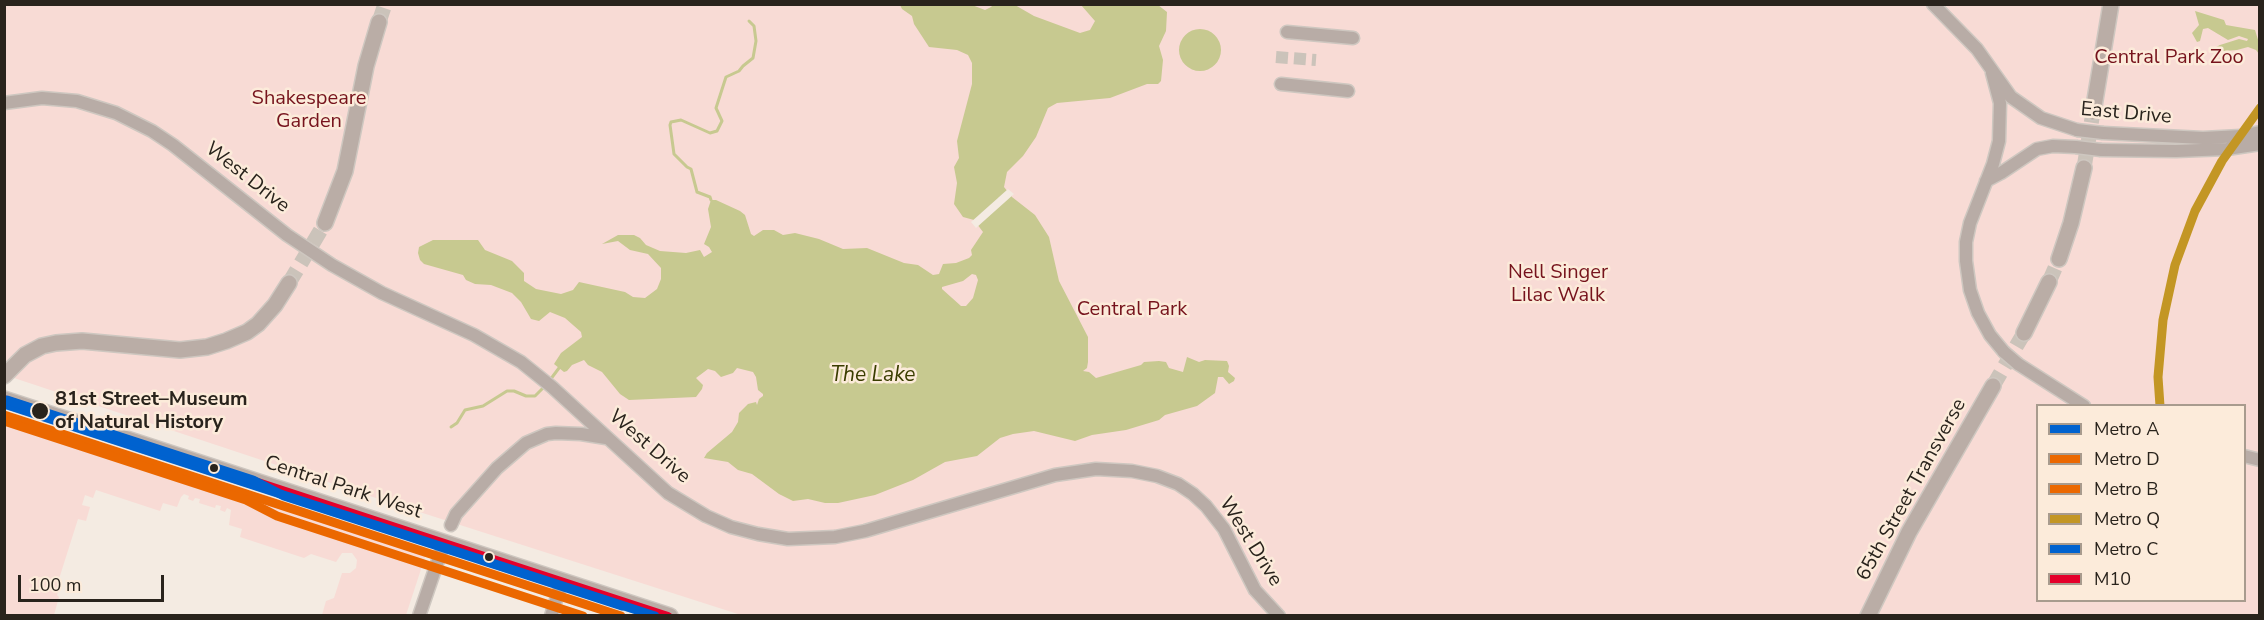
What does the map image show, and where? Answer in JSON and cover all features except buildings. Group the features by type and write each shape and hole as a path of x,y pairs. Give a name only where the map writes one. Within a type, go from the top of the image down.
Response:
{"main road":[{"path":"2100,4 2100,67"},
{"path":"2093,112 2111,4"},
{"path":"325,223 346,164 367,60 379,22"},
{"path":"2059,259 2071,223 2084,168"},
{"path":"2024,333 2049,282"},
{"path":"4,376 25,355 42,346 56,343 82,341 180,350 225,341 247,332 258,324 275,305 289,283"},
{"name":"65th Street Transverse","path":"1868,615 1922,508 1993,386"},
{"name":"Central Park West","path":"4,399 670,615"}],"street":[{"name":"East Drive","path":"1933,4 1971,42 2011,97 2041,118 2077,130 2168,138 2242,142 2259,132"},
{"path":"1287,32 1353,38"},
{"path":"1992,73 2000,104 2001,124 1995,157 1975,207 1968,232 1965,251 1970,290 1985,327 2004,352 2018,364 2082,404"},
{"path":"1281,84 1348,91"},
{"name":"West Drive","path":"4,103 42,98 77,101 116,113 152,131 332,266 382,293 482,339 521,362 668,493 706,516 744,531 788,538 820,538 865,531 1036,480 1081,470 1120,470 1157,476 1185,489 1212,512 1228,537 1255,590 1279,615"},
{"path":"1986,181 2037,149 2053,146 2101,150 2176,151 2242,142 2259,144"},
{"path":"454,519 497,468 526,443 547,434 581,434 608,438"},
{"path":"419,615 444,543"},
{"path":"551,615 562,581"}],"green space":[{"name":"Central Park","path":"5,5 2259,5 2259,615 741,615 379,499 5,375"},
{"path":"9,416 423,550 426,554 406,615 322,615 326,601 334,598 342,573 350,573 356,568 357,560 352,553 342,553 336,562 311,554 304,558 240,537 242,529 229,525 231,510 227,508 225,512 220,510 221,506 216,505 215,508 199,503 200,499 195,498 193,501 184,494 177,507 163,503 160,511 96,490 93,498 85,495 82,505 90,507 86,521 78,519 58,582 61,583 54,615 5,615 4,418"}],"water":[{"name":"The Lake","path":"900,5 972,5 985,10 993,5 1015,5 1034,16 1080,33 1090,30 1095,21 1081,5 1158,5 1167,12 1166,31 1159,46 1163,60 1161,81 1158,84 1147,84 1110,98 1057,103 1048,108 1036,137 1023,156 1007,172 1004,187 1012,197 1035,215 1049,237 1059,281 1088,337 1088,362 1087,368 1083,371 1089,372 1096,378 1141,365 1144,362 1159,361 1166,362 1169,368 1183,372 1187,357 1199,362 1227,361 1228,372 1235,378 1234,381 1229,384 1223,377 1218,377 1215,393 1197,406 1126,430 1092,435 1075,441 1034,431 1013,434 1000,438 977,456 945,462 913,480 875,495 838,503 808,499 793,501 779,494 752,474 738,470 728,462 704,458 732,432 738,422 739,413 748,404 756,402 757,405 763,396 758,390 753,372 737,368 733,373 721,377 715,371 708,369 696,378 703,385 696,397 629,400 620,394 602,372 588,365 584,360 572,365 564,372 554,364 561,353 582,337 581,332 565,318 550,312 539,321 531,319 521,302 512,293 491,285 475,284 466,280 463,275 424,264 420,260 419,247 433,240 478,240 485,250 512,261 524,273 524,281 536,289 561,294 573,290 579,282 625,292 633,297 645,298 657,289 661,279 661,268 648,254 630,250 618,241 602,244 618,235 634,235 646,245 660,251 686,253 700,250 704,257 712,252 704,244 711,227 708,209 711,200 716,200 745,215 751,234 754,236 763,230 774,230 783,235 795,233 819,239 843,249 867,248 904,263 918,265 933,275 939,274 943,264 956,263 969,258 972,255 971,250 983,232 974,220 963,217 954,204 957,183 954,167 959,158 957,141 972,84 972,63 968,55 957,50 929,47 914,24 912,16","holes":["972,274 976,275 978,280 973,298 966,306 961,306 942,289 942,287 963,281"]},
{"path":"2195,11 2224,20 2226,25 2255,30 2259,43 2259,54 2248,47 2212,52 2210,50 2220,45 2239,39 2247,41 2248,39 2239,36 2228,40 2208,28 2203,29 2200,41 2197,42 2192,33 2199,25"},
{"path":"1200,29 1215,35 1221,50 1215,65 1200,71 1185,65 1179,50 1185,35"}],"pier":[{"path":"1008,189 1014,194 976,228 971,222"}],"waterway":[{"path":"711,200 710,197 697,192 691,169 674,154 670,125 671,122 681,120 710,133 717,131 722,121 716,108 726,77 739,71 753,58 756,41 754,26 749,21"},
{"path":"550,380 559,368"},
{"path":"451,427 457,423 465,410 483,406 507,391 535,396 546,385"}],"tunnel":[{"path":"379,22 385,4"},
{"path":"1276,57 1316,60"},
{"path":"2084,168 2093,112"},
{"path":"289,283 325,223"},
{"path":"2049,282 2059,259"},
{"path":"1993,386 2024,333"}],"metro line":[{"name":"Q","path":"2160,404 2158,377 2163,320 2175,265 2195,211 2222,161 2260,108"},
{"name":"C","path":"7,400 253,480 284,496 622,606"},
{"name":"A","path":"4,404 655,616"},
{"name":"D","path":"4,415 621,616"},
{"name":"B","path":"4,421 246,500 277,516 583,616"}],"transit line":[{"name":"M10","path":"4,399 668,616"}],"place":[{"name":"81st Street–Museum of Natural History","path":"40,411"}],"park label":[{"name":"Central Park Zoo","path":"2169,58"},
{"name":"Shakespeare Garden","path":"309,110"},
{"name":"Nell Singer Lilac Walk","path":"1558,284"}]}
